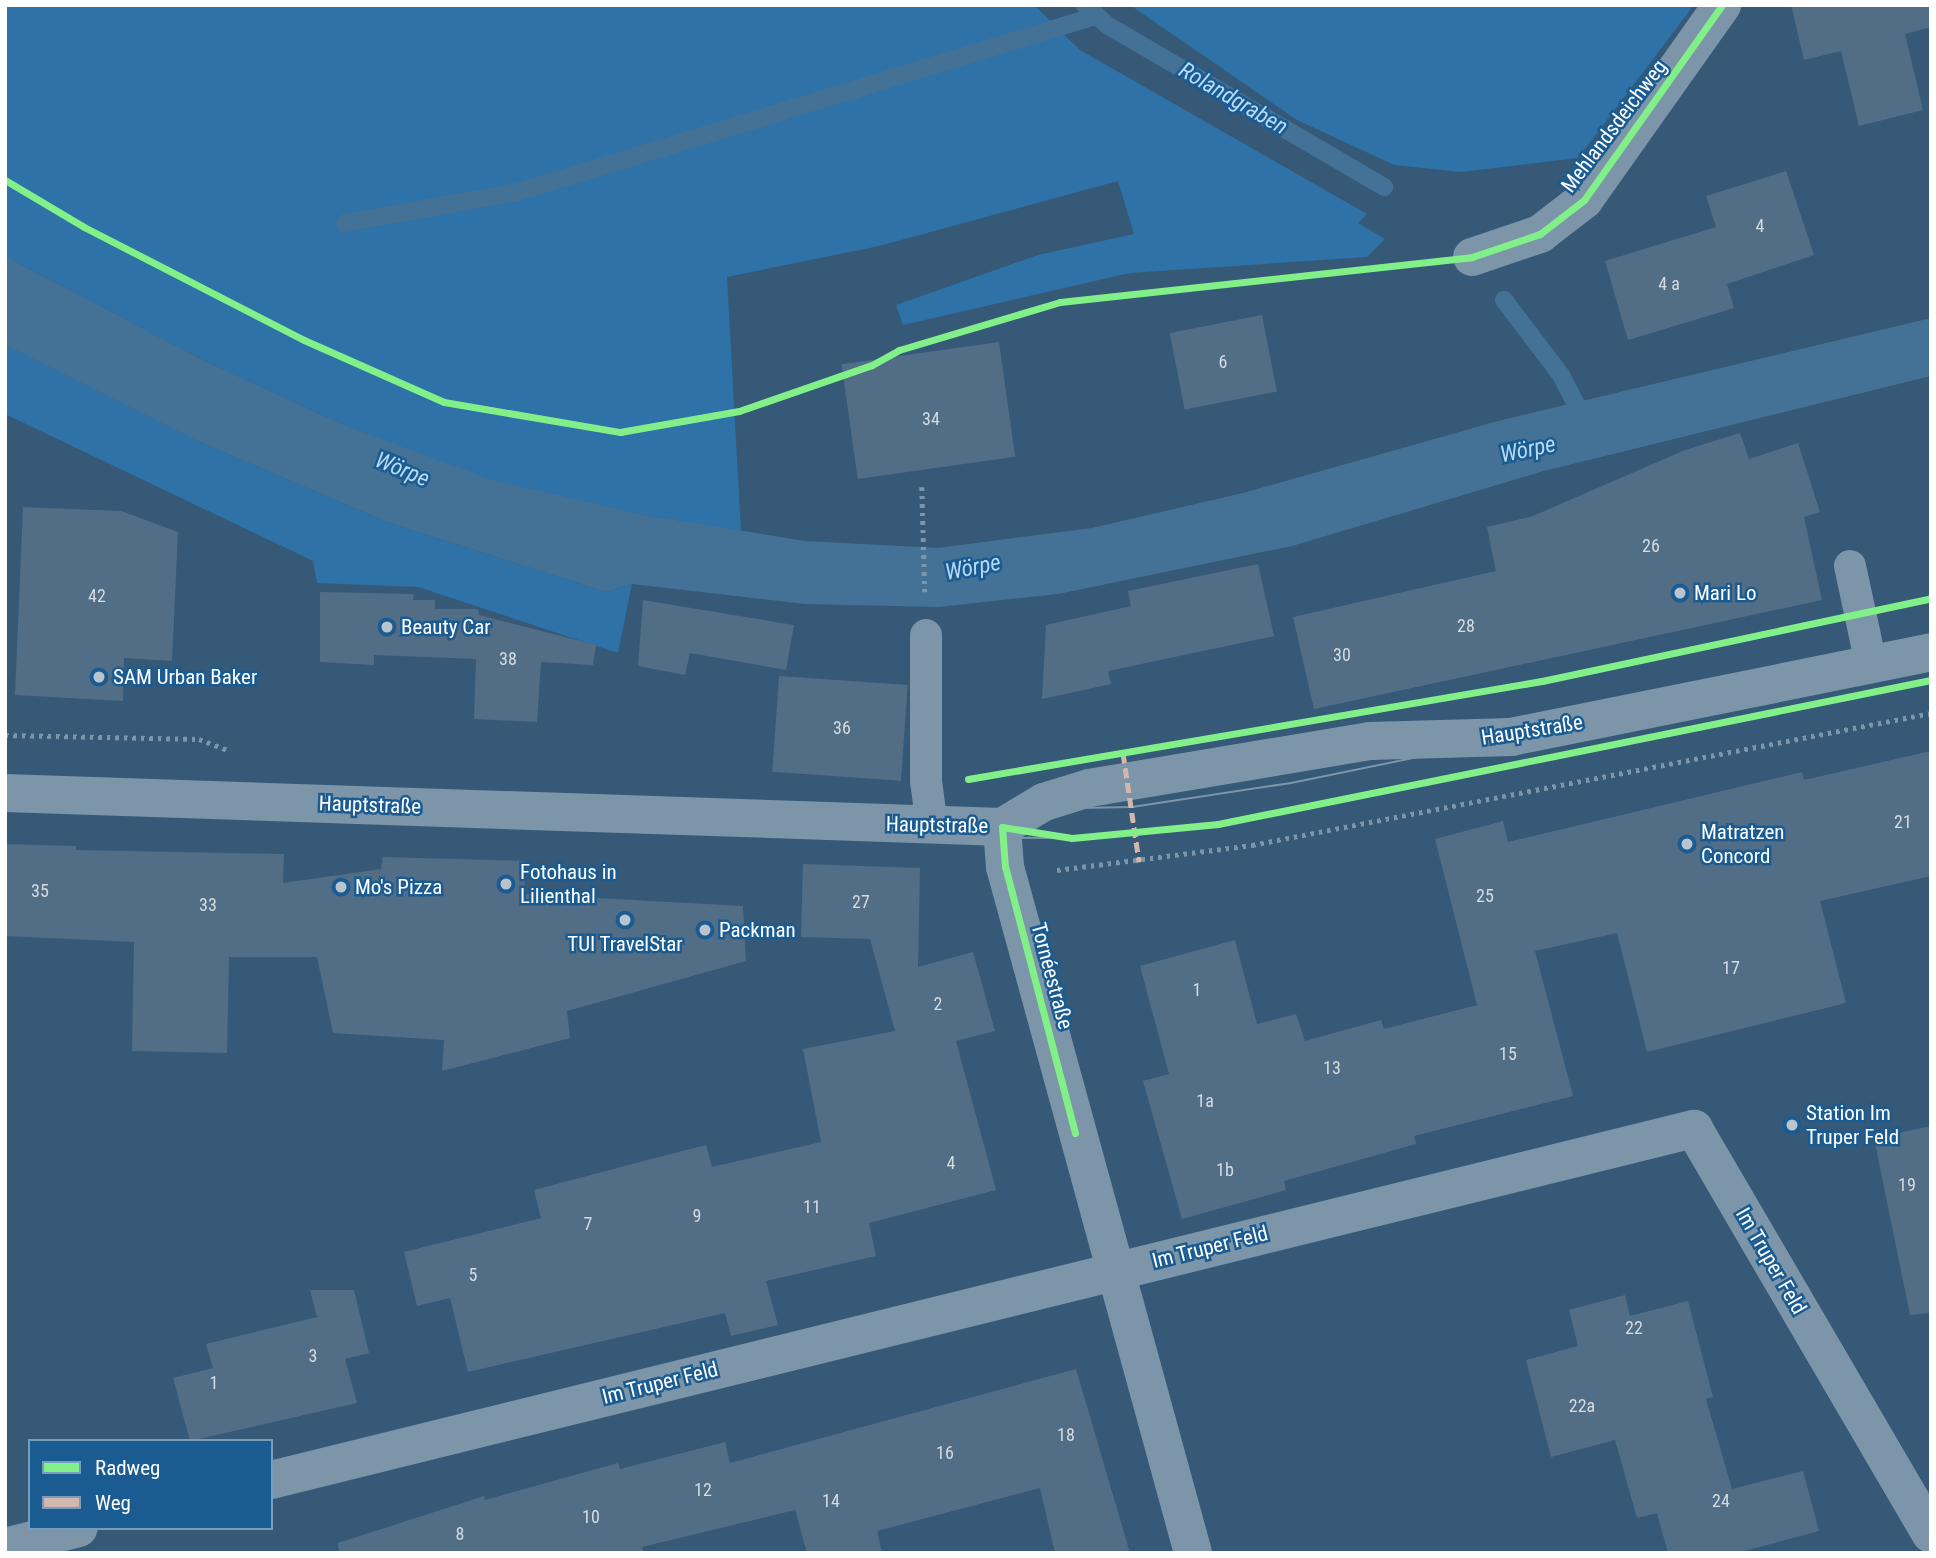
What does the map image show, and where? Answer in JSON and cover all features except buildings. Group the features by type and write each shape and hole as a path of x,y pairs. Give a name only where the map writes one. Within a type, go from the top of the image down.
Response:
{"street":[{"name":"Mehlandsdeichweg","path":"1472,257 1540,234 1584,200 1723,5"},
{"name":"Hauptstraße","path":"5,793 1002,827 1044,802 1089,788 1370,741 1511,737 1931,652"},
{"name":"Tornéestraße","path":"1002,827 1004,867 1193,1553"},
{"name":"Im Truper Feld","path":"273,1480 1694,1129 1931,1534"},
{"path":"5,1547 71,1530"}],"lane":[{"path":"1850,566 1871,664"},
{"path":"926,635 926,781 932,826"}],"path":[{"path":"922,487 926,635"},
{"path":"1004,867 1044,872 1252,845 1931,713"}],"shaded area":[{"path":"5,5 1034,5 1080,50 1367,214 1358,223 1385,239 1367,257 1130,273 903,325 896,305 1038,255 1134,234 1118,181 879,246 727,277 741,531 645,515 492,481 344,425 201,359 5,256"},
{"path":"1130,5 1694,5 1578,158 1461,172 1394,165 1297,120"},
{"path":"5,345 195,440 387,522 606,592 632,584 618,653 418,587 317,583 313,561 5,414"}],"water":[{"name":"Wörpe","path":"5,256 201,359 344,425 492,480 645,515 805,541 938,548 1092,528 1243,493 1498,421 1931,318 1931,376 1544,471 1292,546 1058,594 939,607 805,604 632,584 606,592 387,522 195,440 5,345"}],"waterway":[{"name":"Rolandgraben","path":"1085,5 1107,25 1384,187"},
{"path":"345,223 518,192 1096,16"},
{"name":"Rolandgraben","path":"1504,300 1561,375 1585,422"}],"tram line":[{"path":"5,778 929,811 1132,807 1291,783 1931,652"},
{"path":"5,805 879,837 1072,838 1218,824 1931,680"}],"marked path":[{"path":"1123,753 1139,862"}],"cycle path":[{"path":"5,180 84,227 304,340 444,402 620,432 739,411 872,365 899,350 1060,302 1472,257 1540,234 1584,200 1722,5"},
{"path":"968,779 1542,681 1931,598"},
{"path":"1075,1133 1005,867 1002,827 1072,838 1218,824 1931,680"}],"place":[{"name":"Mari Lo","path":"1680,593"},
{"name":"Beauty Car","path":"387,627"},
{"name":"SAM Urban Baker","path":"99,677"},
{"name":"Matratzen Concord","path":"1687,844"},
{"name":"Fotohaus in Lilienthal","path":"506,884"},
{"name":"Mo's Pizza","path":"341,887"},
{"name":"TUI TravelStar","path":"625,920"},
{"name":"Packman","path":"705,930"},
{"name":"Station Im Truper Feld","path":"1792,1125"}]}
